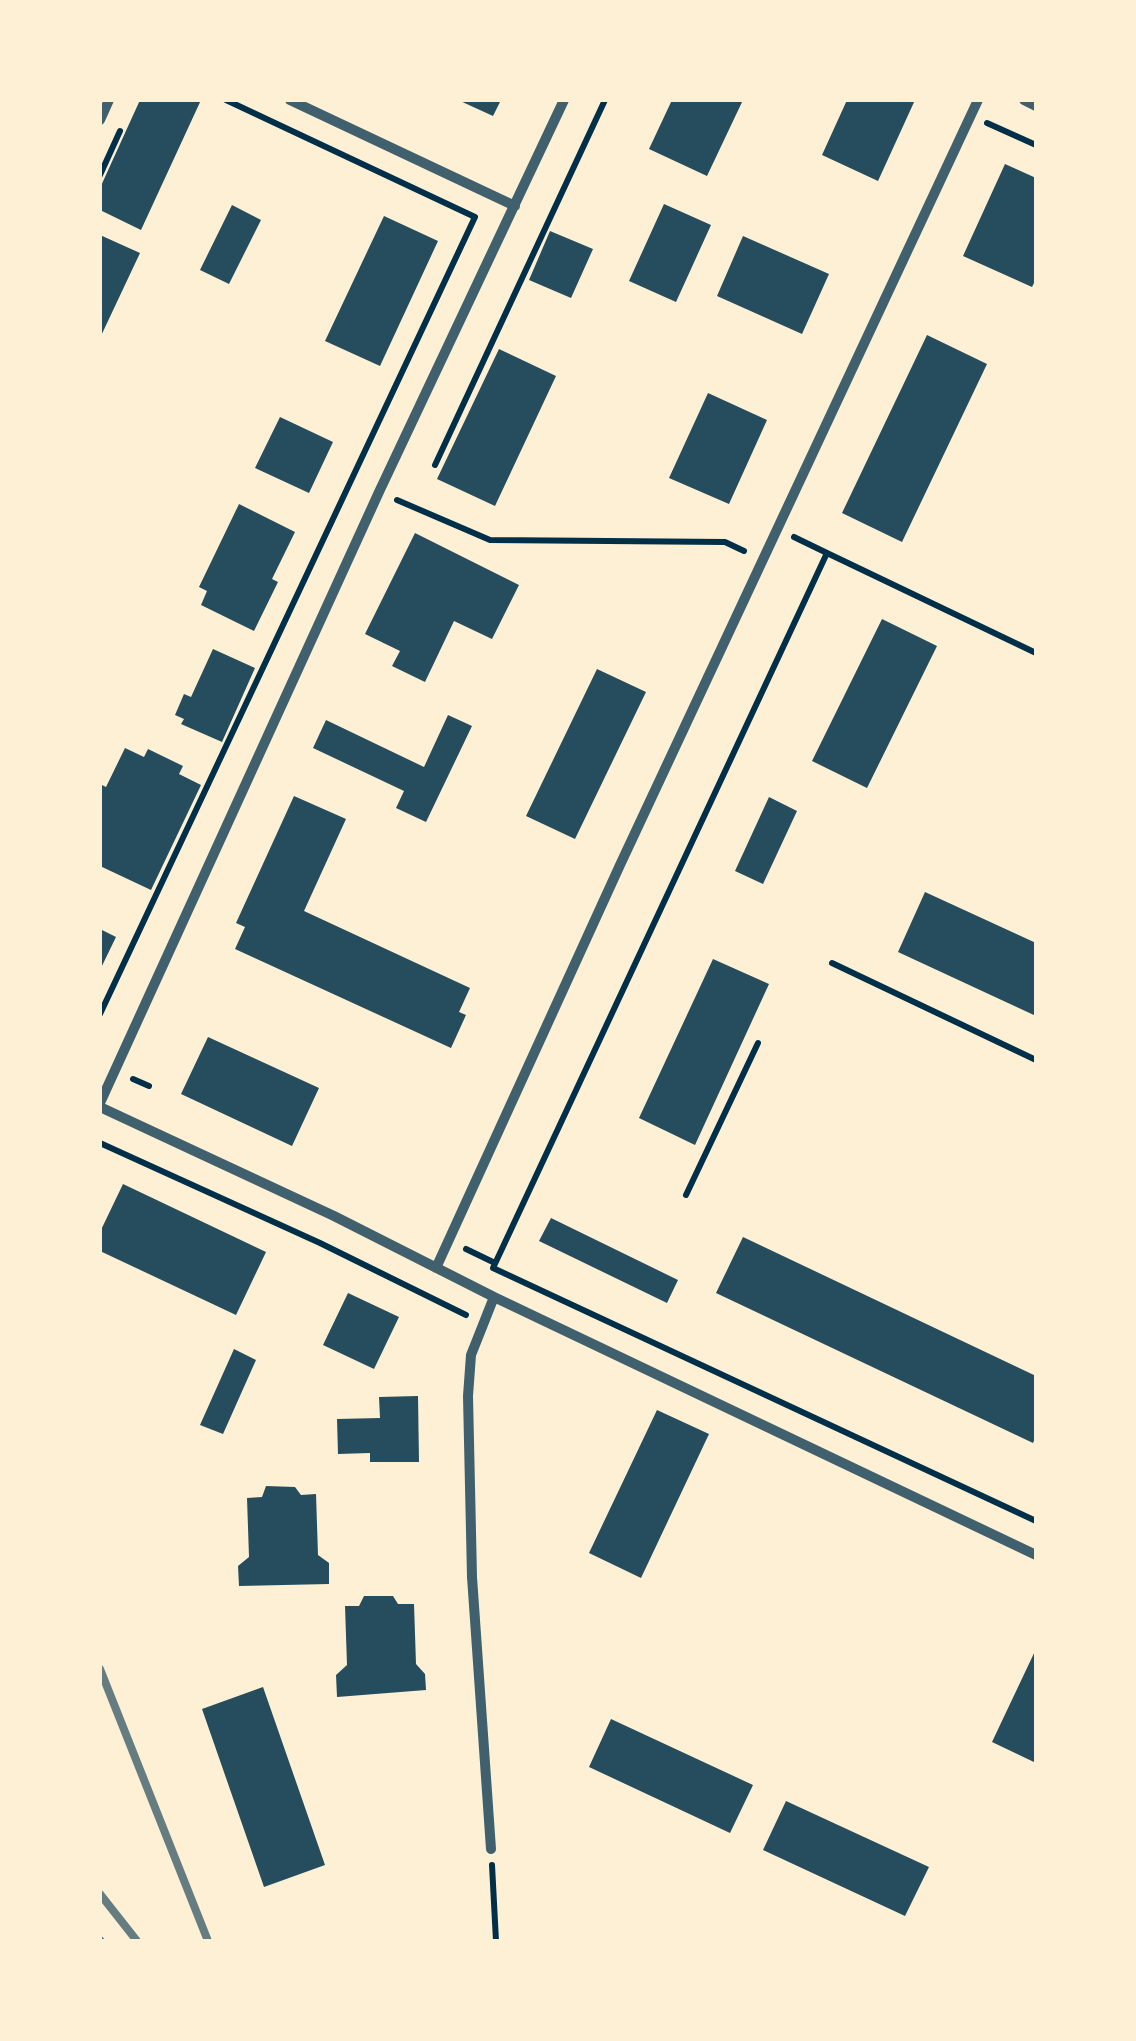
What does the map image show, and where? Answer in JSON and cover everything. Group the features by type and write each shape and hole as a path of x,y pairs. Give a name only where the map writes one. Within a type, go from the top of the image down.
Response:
{"street":[{"path":"100,120 109,100"},
{"path":"290,100 515,206"},
{"path":"564,100 379,492 100,1105 1036,1554"},
{"path":"436,1268 978,100"},
{"path":"1024,100 1036,106"},
{"path":"491,1849 472,1577 468,1396 471,1354 494,1296"}],"path":[{"path":"100,1014 475,217 226,100"},
{"path":"435,465 605,100"},
{"path":"100,175 128,115"},
{"path":"414,508 490,540 725,542 763,561"},
{"path":"798,539 1036,653"},
{"path":"826,554 493,1268 1036,1520"},
{"path":"832,963 1036,1060"},
{"path":"686,1194 758,1043"},
{"path":"100,1143 450,1307"},
{"path":"475,1253 495,1263"},
{"path":"491,1849 496,1941"}],"building":[{"path":"140,100 201,100 141,230 100,210 100,188"},
{"path":"458,100 501,100 493,116"},
{"path":"672,100 743,100 707,176 649,149"},
{"path":"847,100 915,100 878,181 822,155"},
{"path":"1005,164 1036,178 1036,279 1032,287 963,256"},
{"path":"664,204 711,225 676,302 629,281"},
{"path":"232,205 261,220 229,284 200,270"},
{"path":"384,216 438,241 380,366 325,341"},
{"path":"550,231 593,249 571,298 529,280"},
{"path":"100,235 140,253 100,338"},
{"path":"743,236 829,274 802,334 717,296"},
{"path":"927,335 987,364 902,542 842,513"},
{"path":"499,349 556,376 495,506 437,479"},
{"path":"708,393 767,420 729,504 669,478"},
{"path":"280,417 333,442 309,493 255,468"},
{"path":"239,504 295,532 272,579 278,582 254,631 201,605 207,591 199,587"},
{"path":"415,533 519,585 492,639 454,621 425,682 392,666 400,651 365,634"},
{"path":"882,619 937,646 867,788 812,761"},
{"path":"213,649 255,668 222,742 181,724 184,719 175,715 184,694 191,697"},
{"path":"597,669 646,692 575,839 526,816"},
{"path":"448,715 472,726 426,822 396,808 404,791 313,748 326,720 424,767"},
{"path":"125,748 144,757 148,749 183,766 179,774 201,785 151,890 100,866 100,784 106,787"},
{"path":"294,796 346,819 304,911 470,988 459,1012 466,1015 451,1048 235,949 245,927 236,923"},
{"path":"769,797 797,811 763,884 735,871"},
{"path":"925,892 1036,943 1036,1016 898,952"},
{"path":"100,929 116,937 100,970"},
{"path":"713,959 769,984 695,1145 639,1118"},
{"path":"208,1037 319,1088 292,1146 181,1094"},
{"path":"123,1184 266,1252 236,1315 100,1251 100,1232"},
{"path":"551,1218 678,1280 667,1303 539,1241"},
{"path":"743,1237 1036,1376 1033,1443 716,1293"},
{"path":"348,1293 399,1317 374,1369 323,1345"},
{"path":"234,1349 256,1360 223,1434 200,1425"},
{"path":"418,1396 419,1462 370,1462 370,1453 338,1454 337,1419 380,1418 379,1397"},
{"path":"657,1410 709,1434 641,1578 589,1553"},
{"path":"266,1486 295,1487 301,1495 316,1494 318,1555 329,1563 329,1584 239,1586 238,1566 249,1557 247,1498 262,1497"},
{"path":"364,1596 393,1596 398,1604 414,1604 416,1664 425,1674 426,1690 337,1697 336,1675 347,1665 345,1606 359,1606"},
{"path":"1036,1649 1036,1763 992,1742"},
{"path":"263,1687 325,1865 264,1887 202,1709"},
{"path":"611,1719 753,1785 730,1833 589,1767"},
{"path":"786,1801 929,1867 905,1916 763,1850"}],"railway":[{"path":"100,1669 208,1941"},
{"path":"100,1894 137,1941"}]}
